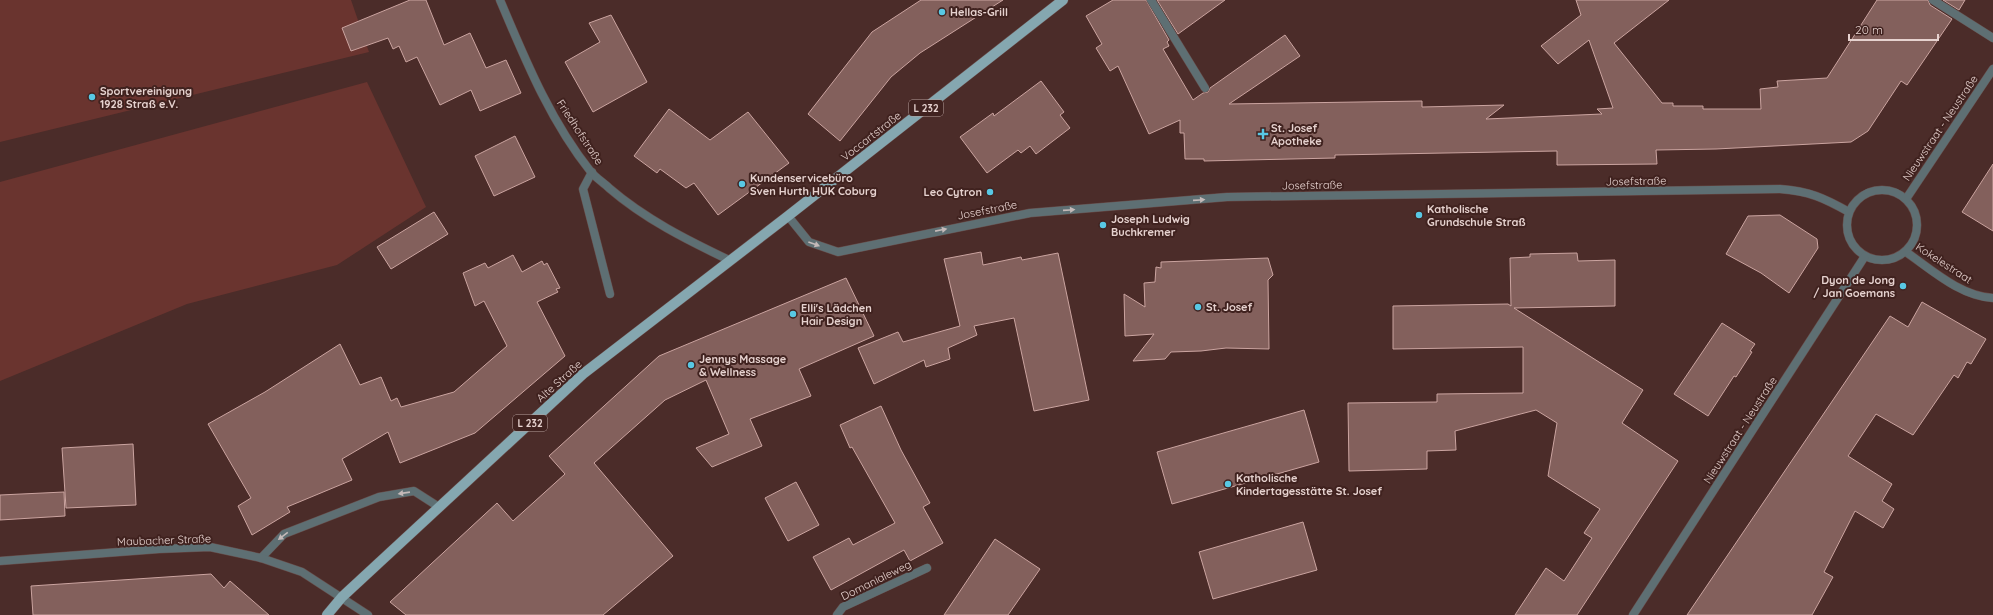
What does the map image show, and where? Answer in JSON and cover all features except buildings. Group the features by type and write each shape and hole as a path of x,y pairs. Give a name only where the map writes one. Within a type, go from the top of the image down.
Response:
{"main road":[{"name":"Voccartstraße","path":"788,216 1063,0"},
{"name":"Alte Straße","path":"327,615 342,597 583,374 788,216"}],"street":[{"name":"Friedhofstraße","path":"500,0 533,77 562,129 592,172 622,198 655,221 729,260"},
{"path":"1151,0 1206,88"},
{"path":"1933,0 1993,38"},
{"name":"Nieuwstraat - Neustraße","path":"1906,199 1993,69"},
{"path":"592,172 583,189 610,294"},
{"name":"Josefstraße","path":"788,216 809,242 838,252 1030,213 1227,198 1780,189 1802,190 1831,202 1849,212"},
{"path":"1886,190 1897,193 1906,199 1915,211 1917,228 1912,245 1906,252 1890,260 1881,260 1866,256 1856,249 1850,239 1847,227 1849,212 1860,198 1876,191 1886,190"},
{"name":"Kokelestraat","path":"1906,252 1963,290 1979,297 1993,298"},
{"name":"Nieuwstraat - Neustraße","path":"1633,615 1866,256"},
{"path":"261,558 284,534 379,496 414,492 439,507"},
{"name":"Maubacher Straße","path":"0,561 159,549 210,547 261,558 302,572 342,597"},
{"name":"Domanialeweg","path":"837,615 843,607 926,568"},
{"path":"342,597 368,615"}],"shaded area":[{"name":"Sportvereinigung 1928 Straß e.V.","path":"0,0 351,0 369,52 0,142"},
{"path":"367,82 426,207 337,265 187,304 0,381 0,182"}],"place":[{"name":"Hellas-Grill","path":"942,12"},
{"name":"Sportvereinigung 1928 Straß e.V.","path":"92,97"},
{"name":"St. Josef Apotheke","path":"1263,134"},
{"name":"Kundenservicebüro Sven Hurth HUK Coburg","path":"742,184"},
{"name":"Leo Cytron","path":"990,192"},
{"name":"Katholische Grundschule Straß","path":"1419,215"},
{"name":"Joseph Ludwig Buchkremer","path":"1103,225"},
{"name":"Dyon de Jong / Jan Goemans","path":"1903,286"},
{"name":"St. Josef","path":"1198,307"},
{"name":"Elli's Lädchen Hair Design","path":"793,314"},
{"name":"Jennys Massage & Wellness","path":"691,365"},
{"name":"Katholische Kindertagesstätte St. Josef","path":"1228,484"}]}
